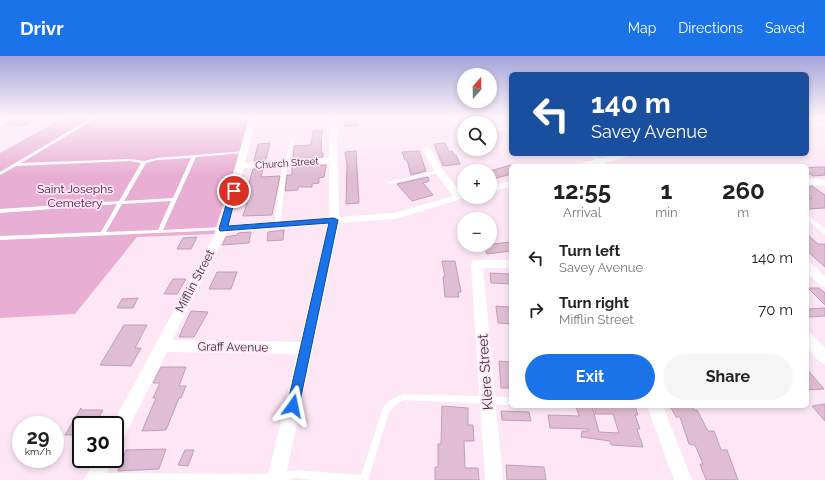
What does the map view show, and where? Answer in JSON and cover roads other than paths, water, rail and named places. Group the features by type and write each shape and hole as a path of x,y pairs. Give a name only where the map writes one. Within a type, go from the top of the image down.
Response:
{"street":[{"name":"Mifflin Street","path":"124,419 223,229 248,137"},
{"path":"277,479 334,220 333,137"},
{"path":"426,149 439,171 457,191"},
{"path":"604,163 622,156"},
{"name":"Church Street","path":"240,166 334,160"},
{"path":"809,181 824,184"},
{"path":"497,187 509,184"},
{"path":"223,229 395,216 457,198"},
{"name":"Klere Street","path":"494,480 477,264 509,264"},
{"path":"809,268 825,283"},
{"path":"809,340 825,358"},
{"name":"Graff Avenue","path":"161,346 305,348"},
{"path":"656,408 683,480"},
{"path":"94,478 99,468"}],"lane":[{"path":"0,174 63,137"},
{"path":"277,225 286,163 292,140"},
{"path":"16,165 130,160 144,162 157,159 244,152"},
{"path":"160,231 194,156"},
{"path":"593,156 604,163"},
{"path":"103,233 144,162"},
{"path":"389,183 439,171"},
{"path":"0,211 174,199"},
{"path":"809,219 825,232"},
{"path":"0,238 223,229"},
{"path":"94,478 277,479 295,474 364,480 386,411 393,402 404,397 509,401"}],"park label":[{"name":"Saint Josephs Cemetery","path":"75,196"}]}
